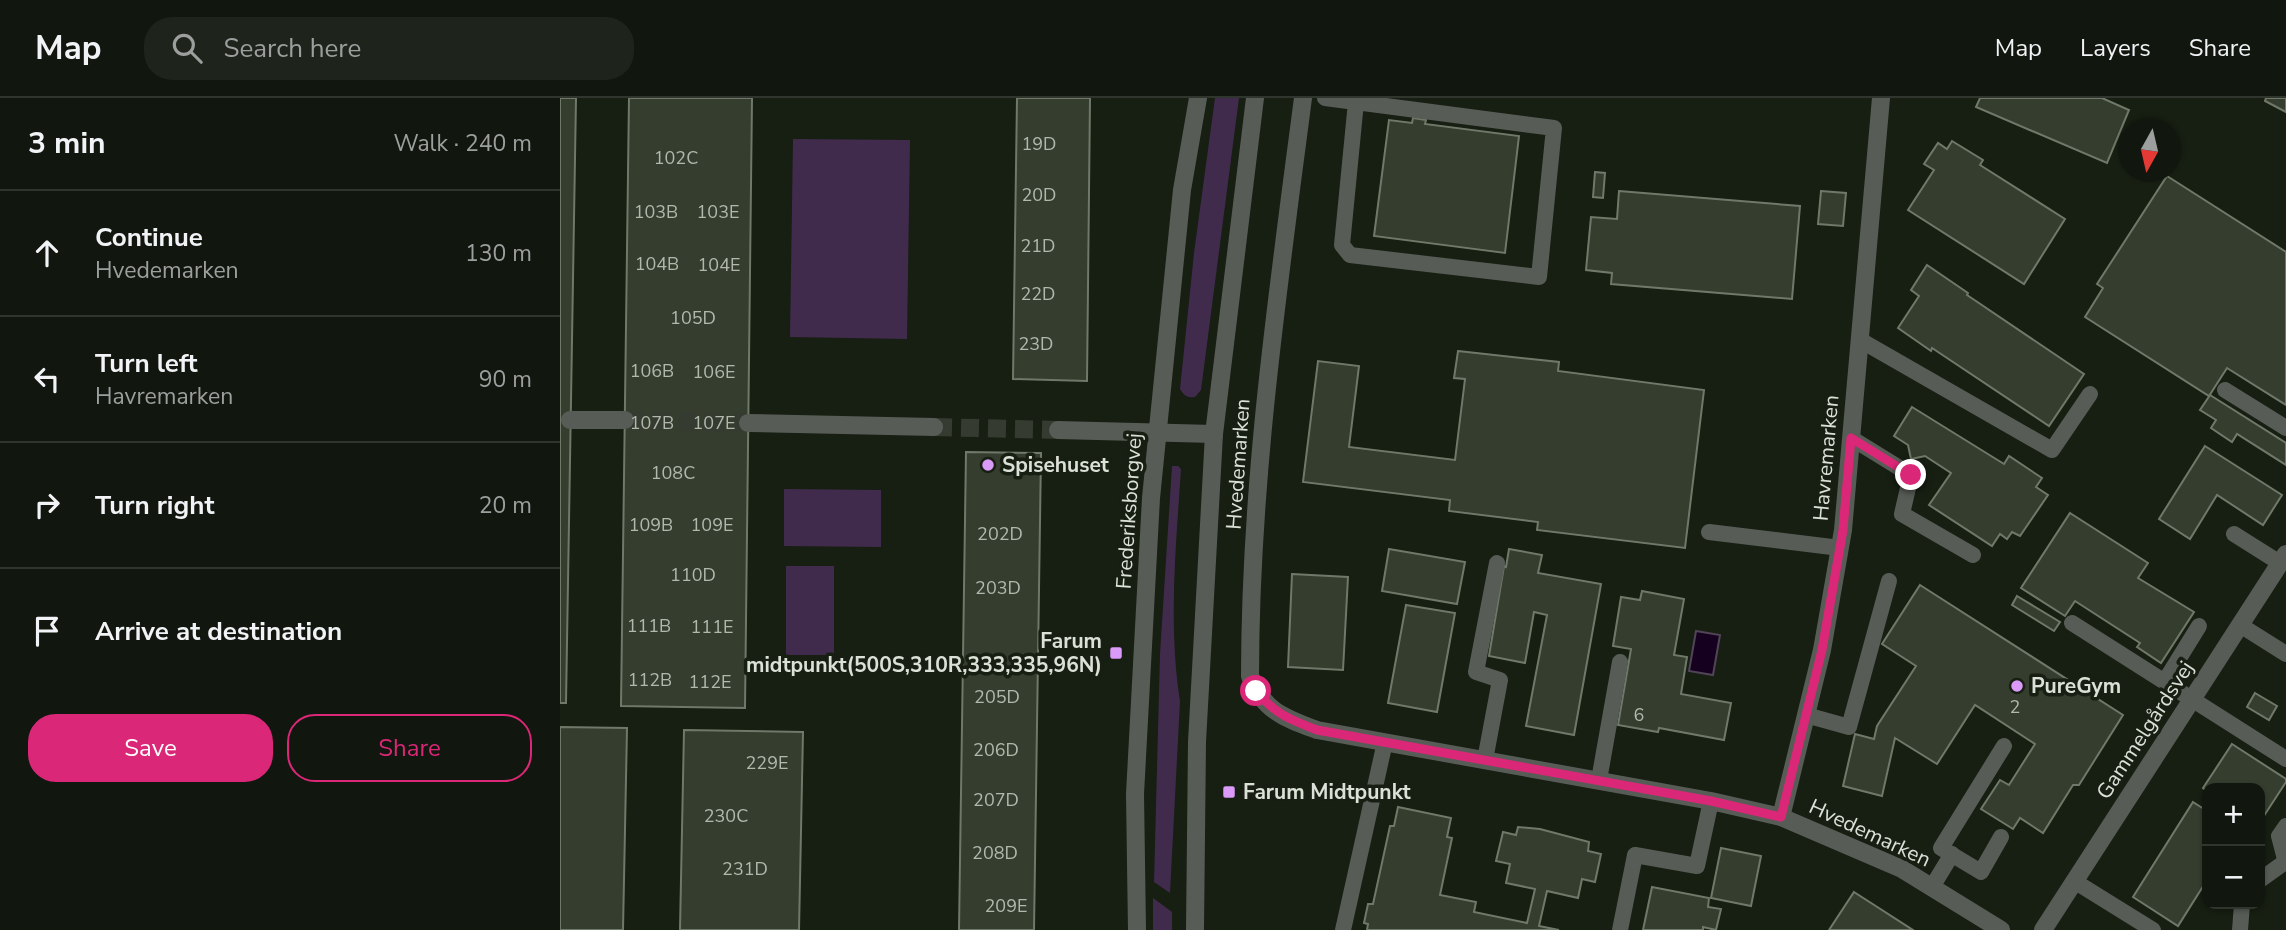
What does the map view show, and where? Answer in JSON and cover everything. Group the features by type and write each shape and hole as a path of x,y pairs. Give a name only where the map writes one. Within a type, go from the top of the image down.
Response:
{"street":[{"name":"Frederiksborgvej","path":"1137,930 1135,794 1151,498 1182,190 1198,98"},
{"path":"1195,930 1197,742 1214,434 1255,98"},
{"name":"Hvedemarken","path":"1303,98 1267,382 1255,526 1250,676 1256,691 1269,708 1283,717 1317,730 1599,780 1781,817 1902,869 2001,930"},
{"name":"Havremarken","path":"1781,817 1822,650 1840,548 1881,98"},
{"path":"570,420 625,421"},
{"path":"748,423 934,427"},
{"path":"1058,430 1214,434"},
{"name":"Gammelgårdsvej","path":"2043,930 2283,559"}],"lane":[{"path":"1325,98 1356,102 1554,128 1539,277 1350,255 1342,245 1356,102"},
{"path":"1860,340 2052,450 2090,394"},
{"path":"2225,390 2286,428"},
{"path":"1851,438 1911,475 1902,514 1973,555"},
{"path":"1709,532 1840,548"},
{"path":"2234,534 2283,559"},
{"path":"1485,760 1500,680 1476,672 1497,562"},
{"path":"1805,715 1849,727 1889,581"},
{"path":"2072,623 2286,759"},
{"path":"2240,625 2286,654"},
{"path":"2165,681 2199,626"},
{"path":"1599,780 1620,662"},
{"path":"1343,930 1385,743"},
{"path":"2001,838 1981,872 1941,848 2004,747"},
{"path":"1620,930 1635,855 1697,866 1711,801"},
{"path":"2265,877 2285,863 2280,836 2286,826"},
{"path":"1932,887 1952,854"},
{"path":"2074,881 2153,930"},
{"path":"2239,930 2241,909"}],"shaded area":[{"path":"1215,98 1239,98 1201,390 1195,397 1190,397 1180,389 1194,253"},
{"path":"793,139 910,140 907,339 790,337"},
{"path":"1172,466 1181,469 1174,614 1180,701 1170,893 1154,882 1160,654"},
{"path":"784,489 881,490 881,547 784,546"},
{"path":"786,566 834,566 834,655 786,655"},
{"path":"1696,631 1720,635 1713,675 1689,671"},
{"path":"1153,898 1172,912 1172,930 1153,930"}],"building":[{"path":"560,98 576,98 566,703 560,703"},
{"path":"629,98 752,98 745,708 621,706"},
{"path":"1017,98 1090,98 1087,381 1013,379"},
{"path":"1980,98 2102,98 2129,110 2125,119 2118,119 2118,136 2107,163 1976,107"},
{"path":"2266,98 2286,98 2286,112 2265,101"},
{"path":"1413,118 1426,120 1425,124 1519,136 1505,253 1374,236 1389,120 1412,123"},
{"path":"1952,141 1983,160 1980,165 2065,219 2024,284 1908,210 1934,170 1924,164 1938,143 1947,149"},
{"path":"1595,172 1605,173 1603,198 1593,197"},
{"path":"2163,182 2176,182 2286,252 2286,405 2227,368 2209,396 2085,317 2103,288 2097,284"},
{"path":"1619,191 1800,206 1792,299 1611,284 1612,273 1586,270 1591,217 1617,219"},
{"path":"1821,191 1846,193 1843,226 1818,224"},
{"path":"1927,265 2084,374 2049,426 1898,328 1919,296 1911,290"},
{"path":"1458,351 1559,362 1558,371 1704,390 1685,548 1537,530 1538,522 1449,511 1450,500 1303,482 1318,361 1359,366 1349,447 1455,460 1465,379 1454,378"},
{"path":"2210,395 2286,443 2286,465 2237,434 2232,442 2211,428 2216,420 2200,410"},
{"path":"1912,407 2004,464 2009,456 2042,478 2036,487 2048,495 2020,536 2012,532 2007,539 2000,534 1992,546 1929,505 1951,473 1925,456 1911,459 1908,445 1894,436"},
{"path":"2205,446 2282,495 2263,525 2217,495 2190,539 2159,519"},
{"path":"966,452 1041,453 1034,930 959,930"},
{"path":"2070,513 2148,563 2138,578 2194,612 2161,663 2137,647 2140,643 2075,601 2065,616 2021,588"},
{"path":"1389,549 1465,562 1457,604 1382,591"},
{"path":"1509,549 1542,555 1538,573 1601,584 1574,735 1526,726 1547,615 1534,612 1525,663 1489,656"},
{"path":"1292,574 1348,577 1343,670 1288,667"},
{"path":"1920,585 2123,715 2079,785 2073,785 2043,833 2020,818 2013,829 1981,809 2000,780 2009,785 2035,744 1975,705 1937,764 1895,738 1882,796 1843,786 1855,734 1874,739 1877,726 1916,666 1882,644"},
{"path":"1642,591 1684,599 1674,655 1687,657 1681,694 1731,703 1724,740 1659,728 1658,732 1618,725 1631,649 1613,646 1621,597 1640,600"},
{"path":"2017,596 2060,622 2054,631 2012,605"},
{"path":"1406,605 1455,613 1437,712 1388,703"},
{"path":"2255,693 2277,706 2269,720 2247,707"},
{"path":"560,727 627,728 623,930 560,930"},
{"path":"684,730 803,732 799,930 680,930"},
{"path":"2232,744 2286,779 2265,814 2265,783 2206,783"},
{"path":"2193,802 2202,808 2202,888 2178,926 2133,897"},
{"path":"1398,807 1451,818 1447,837 1452,838 1440,895 1476,902 1474,912 1527,923 1535,889 1506,883 1510,864 1496,861 1503,832 1516,835 1518,827 1540,829 1589,842 1588,851 1601,854 1595,882 1582,879 1578,898 1547,891 1539,926 1559,930 1367,930 1368,924 1364,923 1368,904 1373,904 1390,826 1394,826"},
{"path":"1721,848 1761,856 1751,906 1711,898"},
{"path":"1652,887 1709,898 1708,907 1721,909 1716,930 1703,927 1703,930 1643,930"},
{"path":"1854,892 1913,930 1829,930"}],"tunnel":[{"path":"625,420 748,423"},
{"path":"934,427 1058,430"}],"place":[{"name":"Spisehuset","path":"988,465"},
{"name":"Farum midtpunkt(500S,310R,333,335,96N)","path":"1116,653"},
{"name":"PureGym","path":"2017,686"},
{"name":"Farum Midtpunkt","path":"1229,792"}],"route":[{"path":"1256,691 1269,708 1283,717 1317,730 1599,780 1781,817 1822,650 1843,530 1851,438 1911,475"}]}
